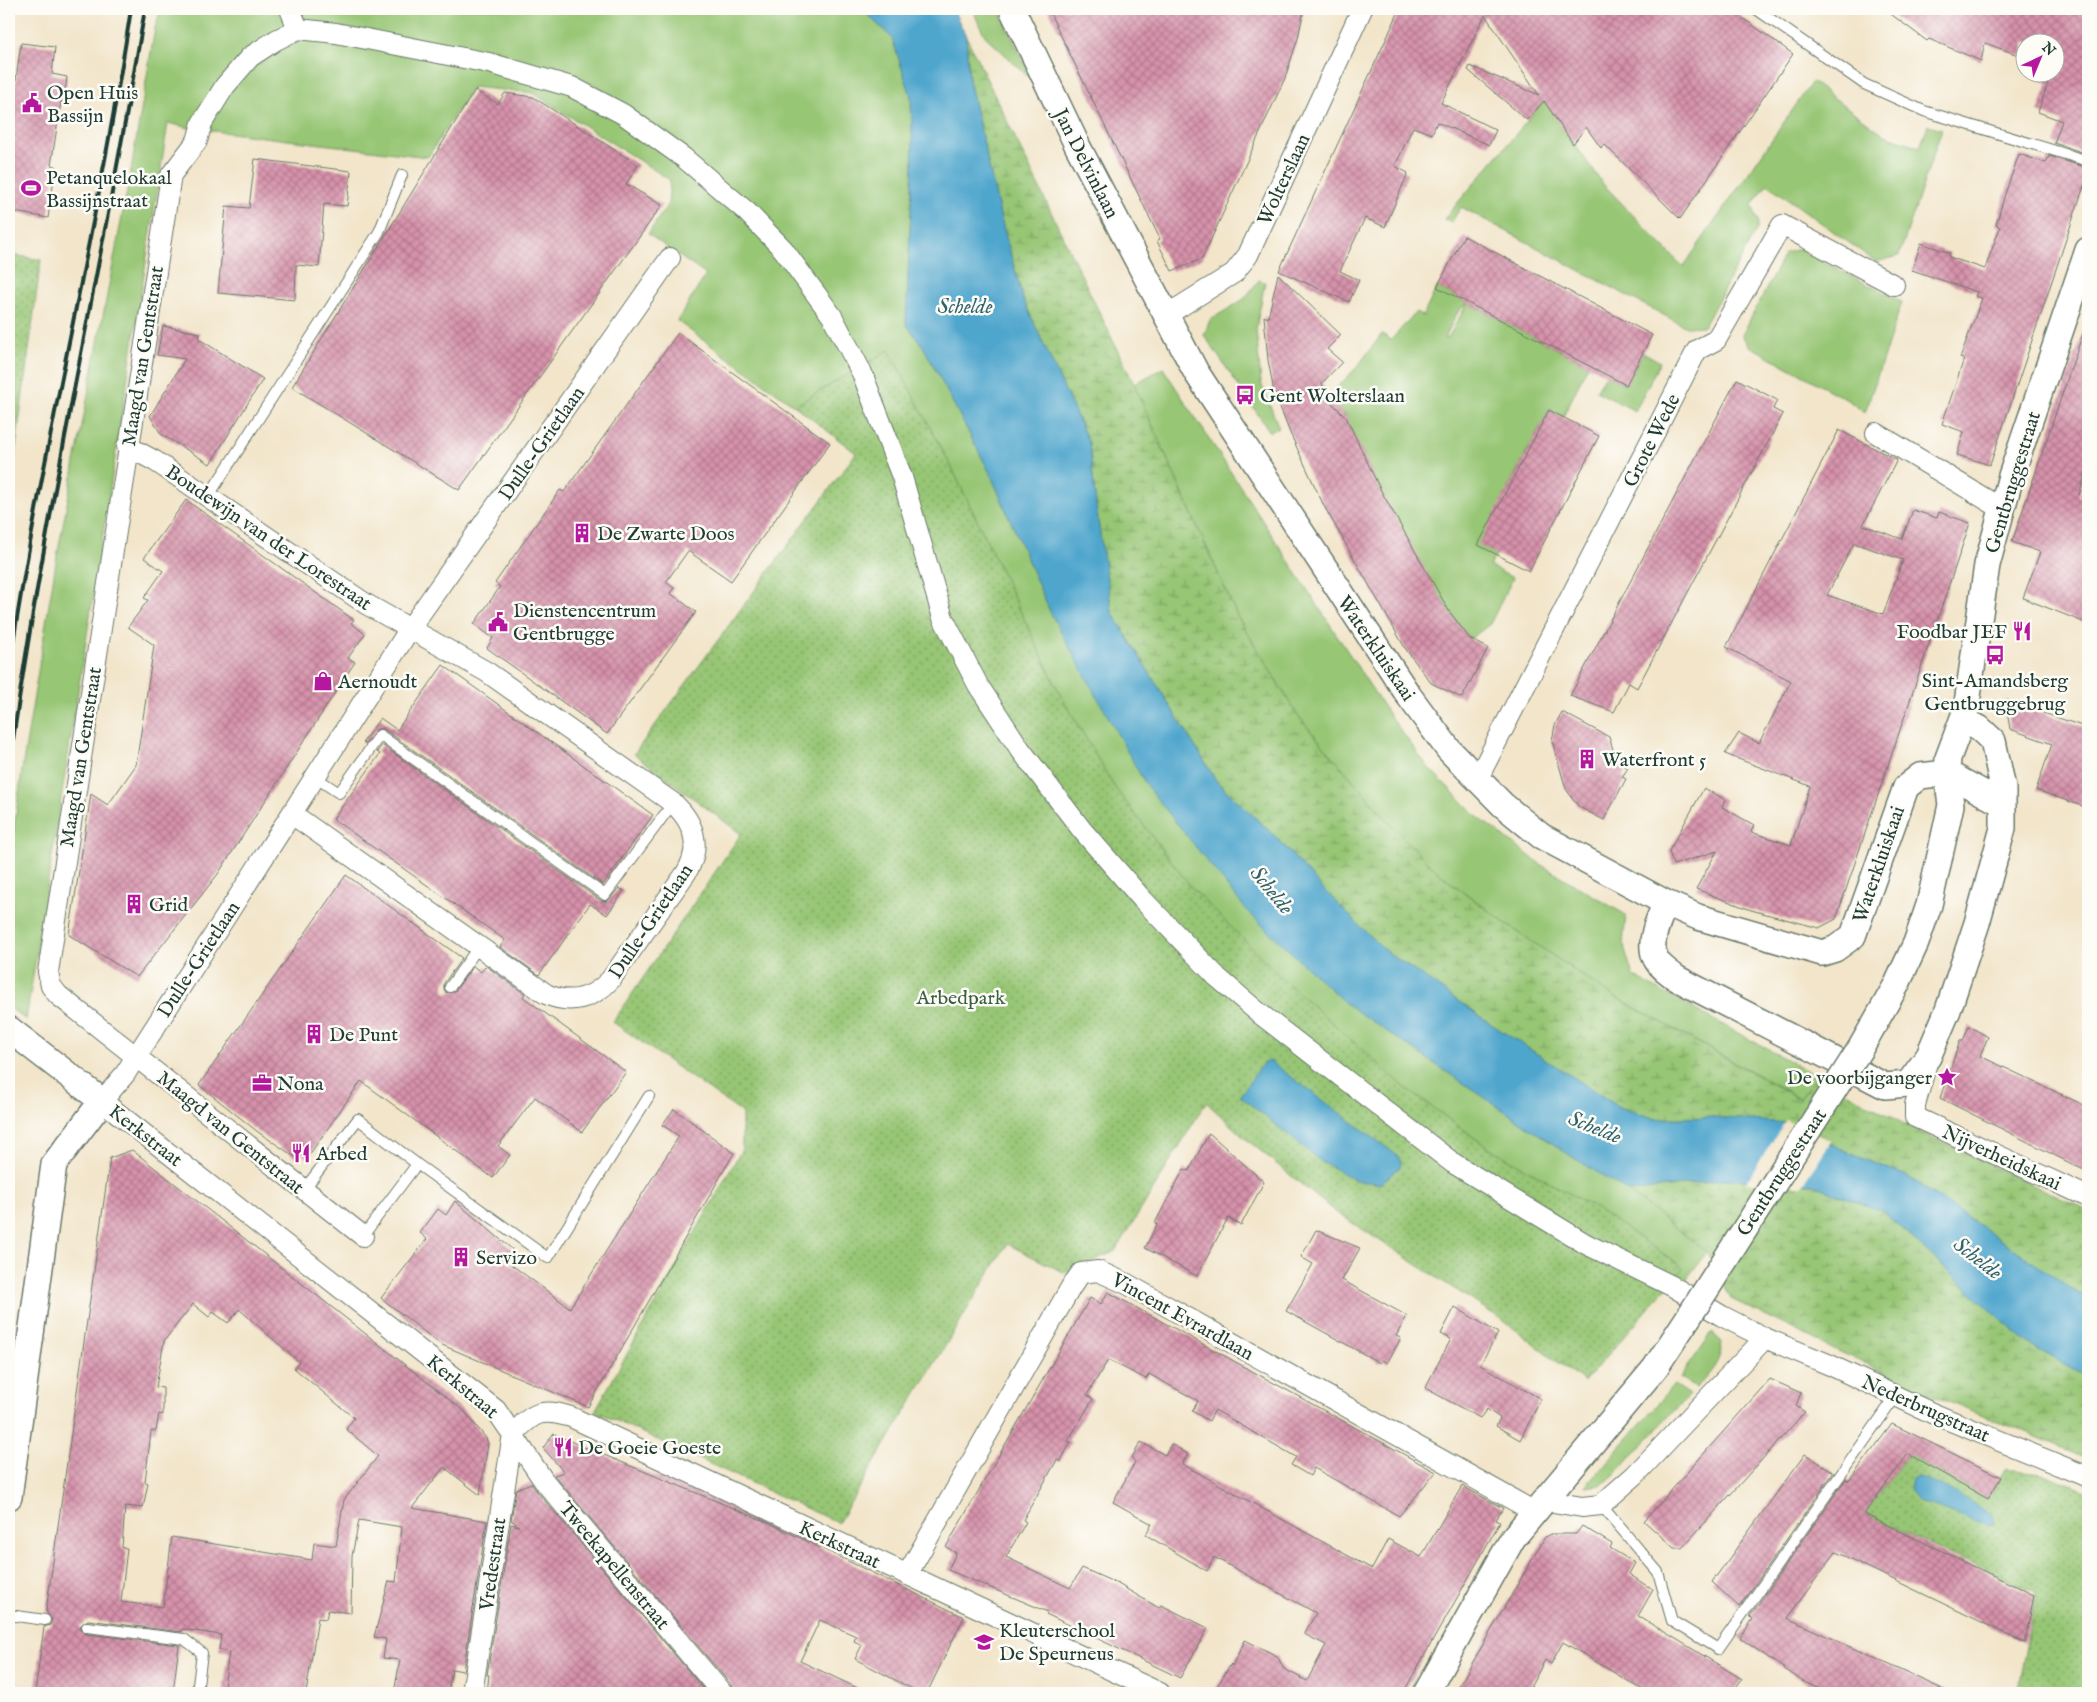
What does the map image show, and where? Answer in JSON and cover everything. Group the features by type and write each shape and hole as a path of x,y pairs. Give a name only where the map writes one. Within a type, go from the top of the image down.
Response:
{"street":[{"path":"290,9 298,30"},
{"name":"Jan Delvinlaan","path":"1012,9 1078,146 1165,316"},
{"name":"Wolterslaan","path":"1165,316 1234,273 1248,255 1362,9"},
{"name":"Maagd van Gentstraat","path":"298,30 276,40 250,58 221,94 202,124 197,141 171,175 127,446 48,972 50,986 58,995 363,1236"},
{"name":"Nederbrugstraat","path":"298,30 336,33 489,64 572,87 623,114 656,136 740,206 788,256 832,316 862,373 902,477 943,618 978,685 1045,783 1082,830 1144,900 1217,977 1259,1013 1453,1163 1586,1244 1672,1286 1722,1316 1765,1338 1830,1364 1896,1396 2088,1476"},
{"name":"Grote Wede","path":"1476,780 1697,350 1716,340 1782,225 1894,285"},
{"name":"Gentbruggestraat","path":"1426,1693 1513,1538 1655,1368 1860,1049 1897,984 1916,942 1929,905 1950,805 1947,773 1948,758 1966,710 1987,565 2002,509 2088,250"},
{"name":"Dulle-Grietlaan","path":"102,1101 137,1057 411,628 670,258"},
{"name":"Waterkluiskaai","path":"1165,316 1196,372 1409,696 1449,750 1476,780 1503,806 1541,836 1666,903 1698,917 1822,953 1836,949 1853,936 1860,922 1906,788 1920,776 1947,773"},
{"path":"1876,433 2002,509"},
{"name":"Boudewijn van der Lorestraat","path":"127,446 155,461 366,604 411,628"},
{"name":"Dulle-Grietlaan","path":"292,814 546,994 556,998 575,1000 599,991 611,979 693,862 696,839 693,830 688,819 673,803 490,673 411,628"},
{"path":"1666,903 1658,919 1653,950 1656,961 1676,978 1885,1086 1908,1084 1928,1057 1948,1010 1977,923 2003,828 2003,788 1993,741 1979,728 1962,721"},
{"path":"1947,773 2003,804"},
{"name":"Kerkstraat","path":"9,1028 490,1405 496,1410 513,1434 529,1416 541,1412 554,1412 571,1417 1160,1693"},
{"name":"Nijverheidskaai","path":"1928,1057 1915,1105 1915,1117 2088,1197"},
{"path":"9,1497 54,1164 102,1101"},
{"name":"Vincent Evrardlaan","path":"907,1575 1071,1287 1081,1273 1098,1271 1127,1284 1538,1506"},
{"path":"1538,1506 1582,1507 1601,1505 1636,1475 1765,1338"},
{"name":"Vredestraat","path":"472,1693 513,1434"},
{"name":"Tweekapellenstraat","path":"513,1434 544,1481 722,1693"}],"lane":[{"path":"1756,9 1864,84 1924,111 2088,161"},
{"path":"208,497 379,232 402,175"},
{"path":"315,778 339,794 380,735 605,896 673,803"},
{"path":"450,987 479,946"},
{"path":"303,1190 358,1119 548,1258 649,1096"},
{"path":"363,1236 417,1164"},
{"path":"1601,1505 1658,1572 1672,1621 1718,1649 1896,1396"},
{"path":"9,1616 45,1620"},
{"path":"87,1627 184,1638 202,1653 196,1693"}],"green space":[{"path":"161,9 862,9 892,38 911,96 913,163 906,324 923,346 990,473 1051,614 1345,1003 1571,1156 1629,1192 1707,1252 1681,1286 1195,943 872,360 795,406 677,321 706,275 648,234 668,204 670,180 533,93 472,87 428,157 189,128 168,123 26,1020 9,1007 9,865 23,763 57,556 131,170 155,28"},
{"path":"972,9 998,9 1033,81 985,36"},
{"path":"966,36 1134,384 1237,616 1298,716 1393,827 1440,874 1509,926 1608,993 1800,1099 1817,1076 1910,1127 2088,1211 2088,1300 1907,1176 1856,1156 1785,1123 1713,1117 1656,1119 1619,1107 1494,1026 1383,949 1323,889 1274,835 1217,782 1112,612 1098,521 1089,443 1023,299 1001,219 969,80"},
{"path":"1812,82 1885,135 1920,147 1928,125 1942,129 1899,256 1876,262 1767,184 1752,205 1758,221 1757,229 1704,326 1686,327 1461,207 1451,223 1444,219 1544,101 1603,184 1683,267"},
{"path":"1799,249 1902,302 1865,413 1849,401 1748,345 1742,335 1785,253"},
{"path":"9,254 41,260 9,498"},
{"path":"1259,280 1265,282 1256,329 1261,383 1279,428 1270,432 1204,335 1210,320 1244,299"},
{"path":"1437,287 1588,365 1563,417 1549,410 1508,488 1497,554 1489,566 1513,578 1490,624 1470,639 1417,558 1385,500 1344,413 1333,418 1327,398 1357,367 1382,334 1391,340 1416,312 1423,316","holes":["1467,304 1448,338 1445,337 1459,310"]},
{"name":"Arbedpark","path":"889,350 951,466 1060,694 1115,788 1191,887 1286,982 1407,1089 1486,1146 1597,1209 1684,1268 1584,1382 1504,1321 1334,1211 1240,1134 1206,1102 1116,1251 1065,1273 1007,1244 838,1523 595,1411 742,1149 742,1113 613,1022 741,834 634,754 856,453 795,406"},
{"path":"1643,352 1660,362 1635,411 1596,391 1606,375 1626,385"},
{"path":"1163,368 1387,712 1428,767 1479,818 1543,866 1626,915 1623,943 1633,976 1817,1076 1801,1099 1608,993 1509,926 1440,874 1393,827 1298,716 1237,616 1134,384"},
{"path":"1726,1179 1811,1184 1884,1212 2028,1344 2088,1377 2088,1458 1902,1382 1731,1299 1707,1252 1629,1192"},
{"path":"1712,1333 1722,1342 1719,1356 1710,1372 1696,1388 1680,1378"},
{"path":"1674,1385 1689,1395 1611,1478 1601,1485 1585,1487"},
{"path":"1908,1454 1988,1499 2006,1469 2041,1473 2088,1491 2088,1693 2017,1693 2036,1592 1864,1514"}],"water":[{"name":"Schelde","path":"862,9 953,9 966,36 969,80 1001,219 1023,299 1089,443 1098,521 1112,612 1217,782 1274,835 1323,889 1383,949 1494,1026 1619,1107 1656,1119 1713,1117 1785,1123 1856,1156 1907,1176 2088,1300 2088,1377 2028,1344 1884,1212 1811,1184 1726,1179 1629,1192 1571,1156 1345,1003 1247,911 1146,785 1051,614 990,473 923,346 906,324 913,163 911,96 892,38"},
{"path":"1270,1061 1398,1156 1401,1162 1400,1167 1380,1184 1355,1180 1319,1160 1240,1096 1263,1063"},
{"path":"1917,1477 1944,1487 1992,1515 1994,1526 1975,1522 1938,1507 1919,1503 1909,1491 1911,1479"}],"pier":[{"path":"1786,1120 1831,1141 1802,1186 1746,1183"}],"building":[{"path":"1048,9 1304,9 1298,38 1285,78 1202,259 1172,271 1157,241 1160,239"},
{"path":"1400,9 1730,9 1793,54 1680,219 1604,144 1601,148 1586,127 1573,144 1544,101 1527,120 1468,70 1470,66 1539,95 1485,15 1441,103 1496,130 1489,145 1437,122 1432,134 1413,127 1395,166 1408,173 1385,227 1365,218 1340,271 1359,280 1349,302 1279,271"},
{"path":"1884,9 2088,9 2088,154 2054,143 2062,121 2038,112 2048,83 2045,82 2064,82 2064,32 2014,32 2014,53 1985,43 1981,61 1929,39 1927,41"},
{"path":"21,43 55,47 52,74 67,77 64,103 61,102 51,165 56,166 48,218 9,211 9,131"},
{"path":"475,90 498,104 505,93 533,97 638,165 626,184 662,205 459,490 292,387"},
{"path":"2019,154 2046,163 2049,156 2088,168 2088,174 1990,465 1957,455 1964,432 1942,424 1964,359 1960,358 1982,298 1975,296 1977,292 1912,270 1921,243 1950,253 1949,257 1985,269 2000,227 1996,225"},
{"path":"255,159 351,171 347,206 324,204 319,267 296,265 295,300 218,293 226,206 249,208"},
{"path":"1464,236 1652,335 1626,385 1437,287"},
{"path":"1278,274 1341,335 1327,349 1342,362 1322,383 1327,398 1346,417 1380,489 1449,611 1470,639 1488,648 1462,698 1431,683 1405,648 1324,506 1290,433 1274,392 1268,360 1264,316 1268,318"},
{"path":"163,326 200,333 199,339 263,379 210,464 161,434 150,416 185,359 157,355"},
{"path":"2085,327 2088,328 2088,465 2079,495 2088,502 2088,624 2023,598 2040,552 2012,542"},
{"name":"De Zwarte Doos","path":"678,333 830,443 731,581 688,551 666,582 674,588 670,593 696,612 607,734 487,648 493,638 474,624 500,587 495,583 560,490 564,492"},
{"path":"1737,379 1777,400 1773,409 1783,414 1637,688 1629,683 1614,712 1570,696"},
{"path":"1549,410 1599,436 1529,571 1478,545"},
{"path":"1839,430 1897,460 1863,525 1902,539 1913,510 1937,518 1939,512 1970,523 1836,919 1819,928 1751,910 1696,889 1717,851 1673,865 1669,851 1704,788 1726,800 1722,807 1754,825 1751,832 1791,845 1810,786 1725,754 1739,733 1759,743 1791,681 1726,647","holes":["1854,543 1903,560 1883,614 1827,595"]},
{"path":"186,500 354,620 351,623 365,634 348,658 355,662 218,874 137,977 69,935 91,794 108,805 136,765 154,645 128,627 148,600 144,598 163,571 144,558"},
{"path":"443,665 653,815 603,885 384,729 377,729 365,744 363,742 380,718 397,730"},
{"path":"2005,700 2088,728 2088,808 2036,790 2052,744 2010,729"},
{"name":"Waterfront 5","path":"1562,712 1609,737 1617,762 1628,768 1622,777 1626,779 1604,820 1579,807 1566,789 1552,741 1555,725"},
{"path":"382,745 601,901 608,901 619,888 624,891 607,915 590,904 539,975 500,947 505,940 333,819 380,754 377,752"},
{"path":"346,875 462,958 444,983 446,993 455,991 473,966 481,972 486,966 525,994 523,997 626,1072 582,1132 535,1097 498,1146 510,1155 493,1178 361,1081 307,1158 303,1154 298,1159 258,1132 199,1085"},
{"path":"1969,1026 1988,1037 1980,1056 2088,1107 2088,1172 1940,1098 1960,1041 1963,1041"},
{"name":"Servizo","path":"674,1109 734,1153 588,1407 440,1344 381,1298 427,1239 420,1233 438,1209 446,1215 455,1201 513,1250 505,1260 570,1308 679,1136 662,1125"},
{"path":"1209,1133 1264,1182 1241,1225 1228,1218 1197,1276 1145,1248 1157,1224 1155,1223 1184,1169 1189,1171"},
{"path":"132,1150 465,1412 486,1438 488,1444 480,1495 444,1467 412,1508 487,1521 463,1671 452,1669 448,1693 394,1693 400,1660 383,1658 386,1639 374,1637 389,1581 396,1582 402,1527 359,1520 352,1556 351,1613 328,1610 326,1619 318,1618 306,1693 223,1693 229,1652 219,1650 221,1635 182,1629 181,1632 88,1620 80,1626 81,1630 86,1634 179,1645 173,1693 35,1693 44,1627 50,1625 52,1620 46,1611 110,1158","holes":["193,1304 209,1317 213,1312 228,1323 239,1309 299,1362 294,1368 354,1418 346,1429 378,1456 344,1500 336,1546 314,1543 312,1560 172,1537 163,1607 121,1602 127,1548 122,1548 125,1506 143,1508 148,1483 145,1482 151,1431 156,1431 159,1414 163,1415 163,1388 156,1387 164,1341"]},
{"path":"1316,1230 1360,1248 1342,1280 1407,1316 1396,1336 1401,1338 1387,1363 1382,1360 1380,1363 1286,1311 1313,1264 1301,1257"},
{"path":"1108,1292 1436,1472 1399,1516 1314,1468 1310,1476 1291,1465 1296,1457 1215,1410 1209,1421 1192,1411 1198,1401 1149,1374 1146,1379 1108,1360 1087,1395 1093,1399 1068,1441 1071,1442 1060,1462 1057,1460 1023,1520 1026,1522 1006,1557 1070,1588 1082,1568 1118,1584 1159,1608 1161,1605 1208,1628 1180,1678 1046,1614 1048,1612 948,1570 956,1553 946,1547 1090,1298 1101,1304"},
{"path":"1455,1307 1498,1333 1480,1365 1541,1399 1520,1440 1496,1426 1500,1418 1487,1409 1480,1418 1425,1388 1451,1339 1441,1334"},
{"path":"1770,1379 1801,1393 1796,1406 1805,1412 1682,1548 1674,1548 1644,1521"},
{"path":"1892,1424 2001,1477 1988,1499 1908,1454 1864,1514 2034,1595 2025,1643 1836,1552 1787,1618 1951,1693 1828,1693 1802,1681 1740,1638 1753,1619 1750,1616 1846,1479 1849,1481"},
{"path":"553,1434 767,1522 964,1617 927,1693 920,1693 855,1659 862,1645 854,1641 856,1636 820,1620 800,1661 868,1693 734,1693 731,1685 554,1475 564,1472 543,1448"},
{"path":"1141,1442 1165,1455 1171,1444 1188,1454 1182,1464 1372,1569 1388,1539 1421,1557 1462,1486 1503,1508 1496,1520 1500,1522 1403,1693 1213,1693 1231,1664 1232,1666 1245,1640 1277,1656 1284,1669 1307,1681 1326,1645 1304,1634 1316,1613 1214,1557 1207,1571 1146,1535 1152,1524 1113,1502 1135,1462 1131,1459"},
{"path":"1805,1454 1834,1472 1739,1607 1712,1582"},
{"path":"531,1483 707,1693 487,1693 489,1675 487,1675 511,1524 519,1526 511,1520 516,1489"},
{"path":"1582,1526 1612,1544 1610,1548 1635,1563 1629,1574 1653,1590 1638,1616 1742,1679 1732,1693 1648,1693 1563,1642 1551,1664 1545,1660 1527,1693 1455,1693 1545,1537 1550,1534 1576,1534"}],"railway":[{"path":"9,669 37,504 102,174 131,9"},
{"path":"9,768 23,673 56,482 129,104 145,9"}],"place":[{"name":"Open Huis Bassijn","path":"32,103"},
{"name":"Petanquelokaal Bassijnstraat","path":"31,188"},
{"name":"Gent Wolterslaan","path":"1245,395"},
{"name":"De Zwarte Doos","path":"582,533"},
{"name":"Dienstencentrum Gentbrugge","path":"498,622"},
{"name":"Foodbar JEF","path":"2022,631"},
{"name":"Sint-Amandsberg Gentbruggebrug","path":"1995,655"},
{"name":"Aernoudt","path":"323,681"},
{"name":"Waterfront 5","path":"1587,759"},
{"name":"Grid","path":"134,904"},
{"name":"De Punt","path":"314,1034"},
{"name":"De voorbijganger","path":"1947,1077"},
{"name":"Nona","path":"262,1083"},
{"name":"Arbed","path":"301,1153"},
{"name":"Servizo","path":"461,1257"},
{"name":"De Goeie Goeste","path":"563,1447"},
{"name":"Kleuterschool De Speurneus","path":"984,1642"}]}
